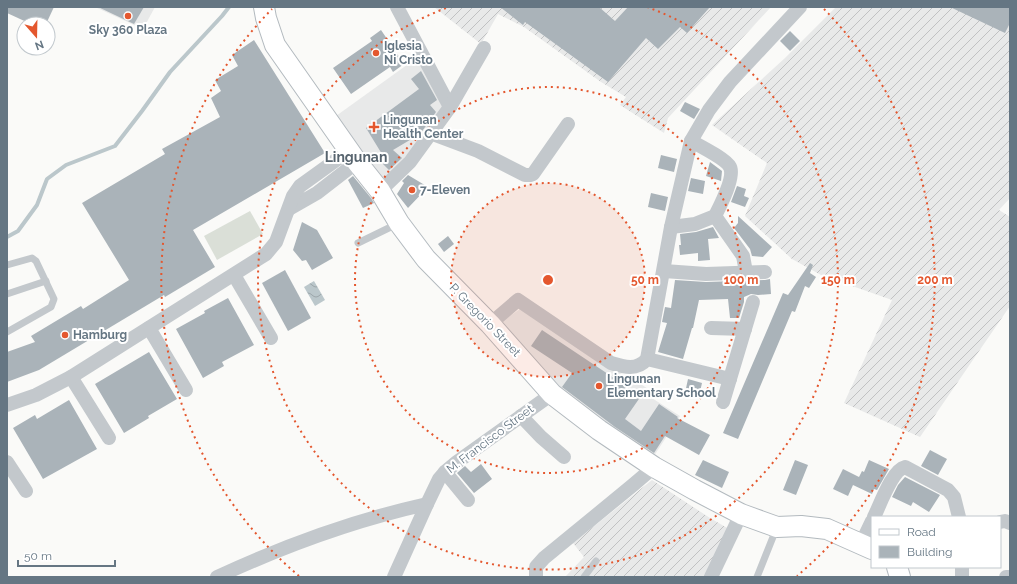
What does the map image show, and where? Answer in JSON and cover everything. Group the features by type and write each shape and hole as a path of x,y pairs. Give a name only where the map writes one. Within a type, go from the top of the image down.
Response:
{"street":[{"path":"490,324 518,300 611,363 624,367 642,364 646,358 664,271 671,227 692,141 709,110 730,82 800,7"},
{"path":"401,9 450,107"},
{"name":"P. Gregorio Street","path":"268,11 274,46 380,191 399,223 426,259 490,324 552,394 599,430 654,466 695,490 741,514 777,527 801,526 827,529 867,546"},
{"path":"380,191 410,162 450,107 484,48"},
{"path":"430,133 478,152 525,175 530,175 534,174 568,124"},
{"path":"671,227 695,224 715,216 728,190 731,170 730,165 692,141"},
{"path":"7,405 36,395 71,377 234,276 266,254 276,242 293,196 300,186 327,167 354,156"},
{"path":"288,209 317,193 336,179 354,156"},
{"path":"327,167 336,179"},
{"path":"715,216 743,256 746,272"},
{"path":"664,271 706,274 765,272"},
{"path":"234,276 270,338"},
{"path":"723,402 753,302"},
{"path":"149,328 186,390"},
{"path":"711,328 745,329"},
{"path":"646,358 730,379"},
{"path":"71,377 109,438"},
{"name":"M. Francisco Street","path":"394,577 427,504 439,480 445,472 552,394"},
{"path":"521,416 564,456"},
{"path":"7,462 26,491"},
{"path":"536,577 536,567 544,558 654,466"},
{"path":"874,516 893,476 898,470 905,467 948,490 954,497 959,516"},
{"path":"445,472 468,500"},
{"path":"217,577 254,560 321,535 383,514 427,504"},
{"path":"711,577 741,514"},
{"path":"867,546 871,527"}],"lane":[{"path":"358,243 399,223"},
{"path":"7,265 32,258 36,261 54,299 51,307 7,332"},
{"path":"7,294 46,281"},
{"path":"756,577 777,527"},
{"path":"584,577 596,562"}],"shaded area":[{"path":"95,7 155,7 143,29"},
{"path":"434,7 771,7 668,118 664,133 620,105 626,97 601,82 524,27 498,14 481,44"},
{"path":"836,7 1010,7 1010,198 999,210 1010,217 1010,306 920,437 844,403 892,300 821,275 792,259 745,216 767,163 712,125 785,58"},
{"path":"418,57 446,106 386,181 357,149 336,116"},
{"path":"250,211 263,234 217,260 204,236"},
{"name":"Lingunan Elementary School","path":"520,309 604,365 638,382 648,389 644,393 680,416 652,459 559,391 501,322"},
{"path":"652,480 729,529 708,577 565,577 584,557 573,543"}],"water":[{"path":"314,281 325,300 315,306 304,287"}],"building":[{"path":"7,7 54,7 50,16 16,17 7,13"},
{"name":"Sky 360 Plaza","path":"98,7 144,7 134,24"},
{"path":"500,7 599,7 615,21 628,7 710,7 687,33 680,27 658,49 646,38 608,82 525,22 523,25"},
{"path":"950,7 1010,7 1010,23 1005,33"},
{"name":"Iglesia Ni Cristo","path":"381,30 404,64 393,72 390,67 351,94 333,68 372,41 370,38"},
{"path":"790,31 800,41 790,51 780,41"},
{"path":"254,40 325,153 193,230 215,267 165,297 164,295 39,370 7,382 7,352 35,342 31,336 81,306 83,309 129,280 82,203 165,154 162,149 220,117 211,98 221,91 215,80 238,66 232,55"},
{"path":"421,71 437,100 430,105 436,112 420,134 393,150 402,158 389,170 382,163 385,159 366,128 419,89 411,79"},
{"path":"685,102 700,109 694,119 680,111"},
{"path":"661,155 677,159 674,172 658,168"},
{"path":"710,162 722,171 721,181 706,176"},
{"name":"7-Eleven","path":"408,175 428,187 408,208 397,194 404,183 402,181"},
{"path":"353,176 374,203 363,208 348,180"},
{"path":"691,178 705,181 703,194 688,191"},
{"path":"737,186 746,189 744,196 749,198 745,207 731,202"},
{"path":"651,193 668,197 665,211 648,207"},
{"path":"738,216 772,247 763,257 752,256 750,249 734,228 738,223"},
{"path":"302,222 317,230 333,258 312,270 306,260 302,261 293,250"},
{"path":"713,227 719,238 708,239 710,260 698,261 698,253 680,255 680,234 696,232"},
{"path":"448,236 454,244 444,252 438,244"},
{"path":"810,263 813,265 810,273 816,277 809,288 805,286 795,312 792,311 738,439 723,433 783,293 788,295"},
{"path":"285,270 311,318 288,331 262,283"},
{"path":"770,279 771,294 751,294 744,297 739,318 730,318 728,299 699,300 693,328 683,359 658,352 667,323 662,322 665,307 671,308 675,280 706,282"},
{"path":"228,298 254,345 222,362 224,366 203,378 176,329"},
{"path":"542,330 641,396 625,419 641,431 659,404 678,417 677,418 710,435 699,455 665,436 654,453 615,427 562,387 572,373 531,346"},
{"path":"149,352 177,399 148,416 149,418 124,433 95,384"},
{"path":"688,379 702,383 699,396 685,393"},
{"path":"69,400 97,449 43,479 13,428 35,415 37,419"},
{"path":"930,450 947,459 938,475 921,466"},
{"path":"703,460 729,472 722,488 695,475"},
{"path":"795,460 808,465 796,495 783,490"},
{"path":"869,460 889,469 877,490 874,489 872,494 853,485 848,496 833,489 843,469 859,477 862,471 864,472"},
{"path":"481,464 492,479 474,493 457,473 465,466 471,472"},
{"path":"905,477 940,495 929,512 913,502 911,506 892,497 898,485"}],"waterway":[{"path":"7,237 18,231 37,205 47,179 66,165 115,146 170,72 229,7"}],"place":[{"name":"Sky 360 Plaza","path":"128,16"},
{"name":"Iglesia Ni Cristo","path":"376,53"},
{"name":"Lingunan Health Center","path":"374,127"},
{"name":"7-Eleven","path":"412,190"},
{"name":"Hamburg","path":"65,335"},
{"name":"Lingunan Elementary School","path":"599,386"}],"district":[{"name":"Lingunan","path":"356,157"}]}
